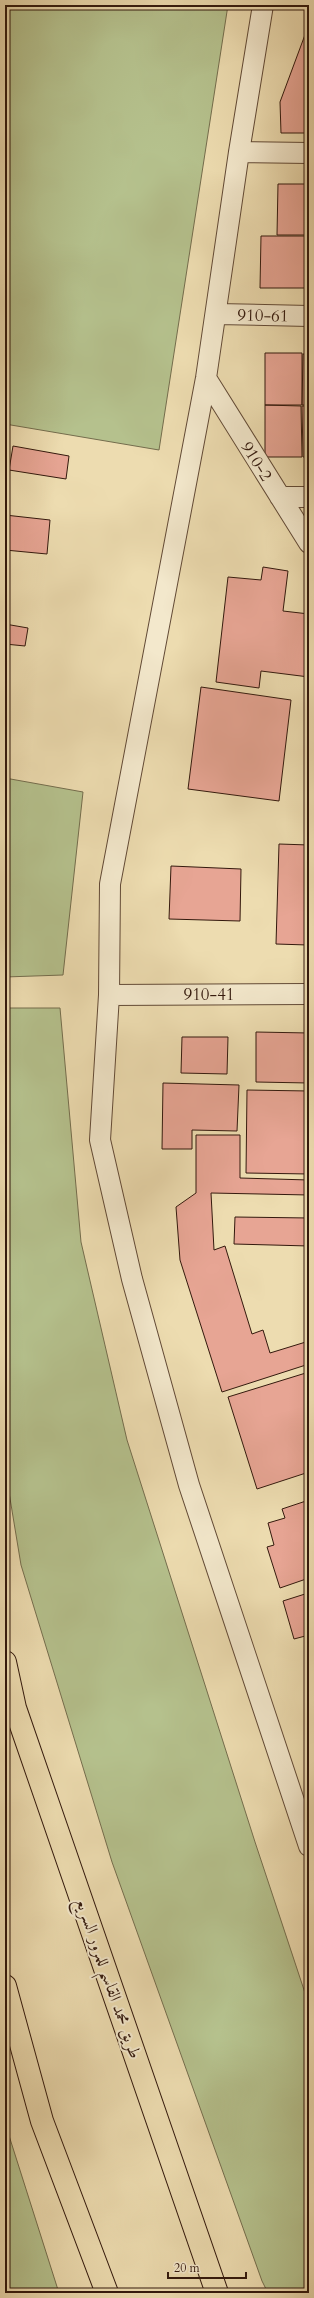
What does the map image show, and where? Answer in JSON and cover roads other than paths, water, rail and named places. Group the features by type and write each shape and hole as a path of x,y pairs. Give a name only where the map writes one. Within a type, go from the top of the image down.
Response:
{"highway":[{"name":"طريق محمد القاسم للمرور السريع","path":"5,1662 15,1708 217,2293"},
{"path":"5,1986 42,2121 107,2293"},
{"path":"147,2087 233,2293"}],"street":[{"path":"263,5 238,152 206,378 110,884 109,995 100,1140 132,1279 189,1485 309,1846"},
{"path":"238,152 309,153"},
{"name":"910-61","path":"216,314 309,316"},
{"name":"910-2","path":"206,378 309,543"},
{"path":"280,496 309,497"},
{"name":"910-41","path":"109,995 309,994"}]}
